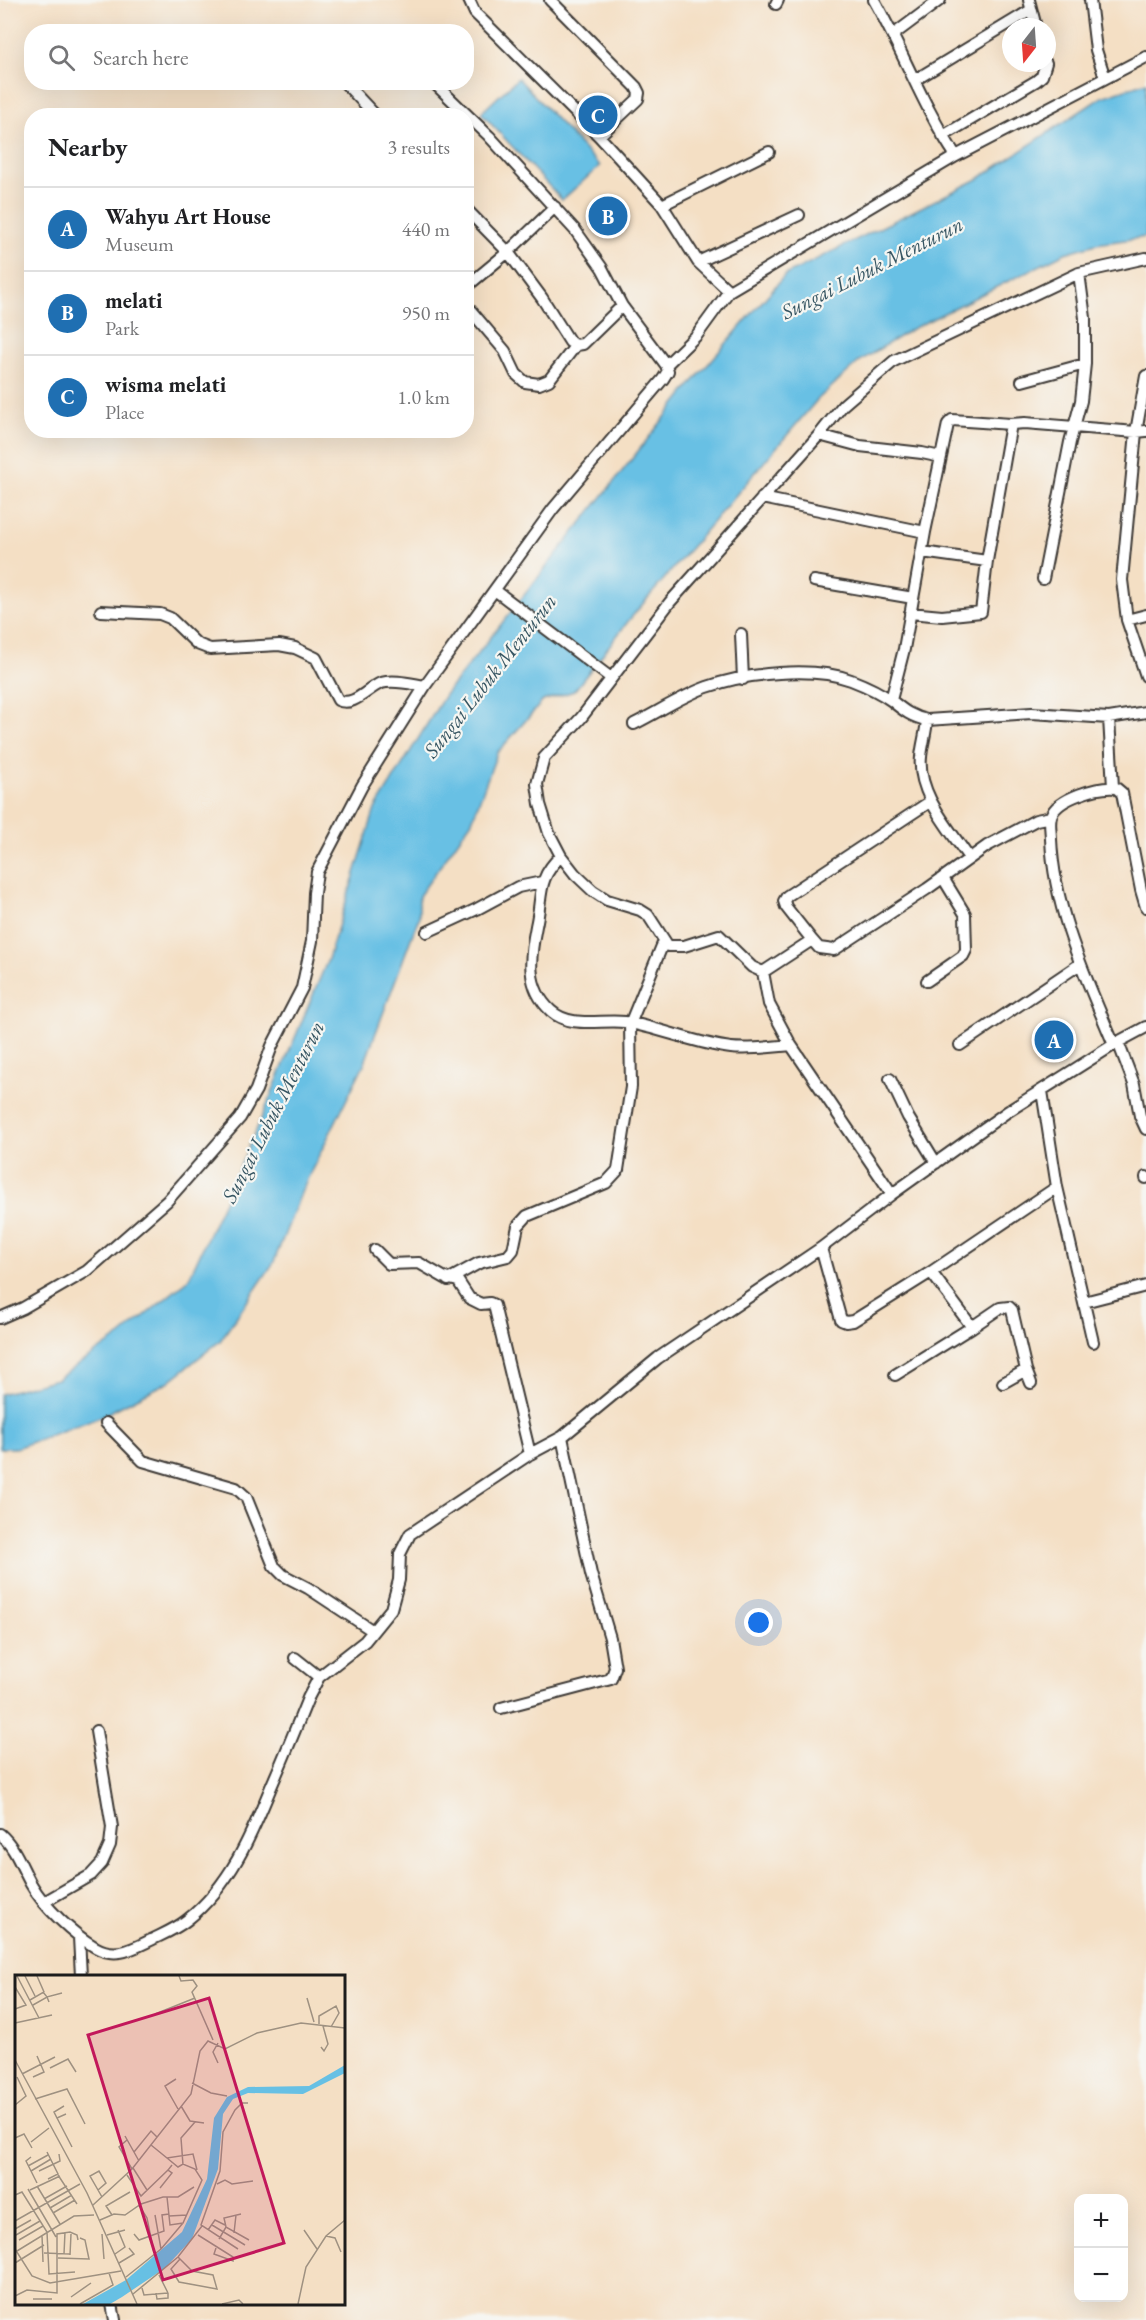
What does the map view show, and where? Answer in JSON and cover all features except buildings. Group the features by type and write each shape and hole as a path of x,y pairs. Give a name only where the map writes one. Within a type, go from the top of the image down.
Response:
{"street":[{"path":"469,0 475,13 599,136 662,205 698,262 729,291"},
{"path":"550,0 636,87 639,93 638,99 599,136"},
{"path":"874,0 943,136 956,156"},
{"path":"893,35 940,0"},
{"path":"1090,0 1096,50 1105,78"},
{"path":"915,80 1030,5"},
{"path":"666,365 697,335 729,291 956,156 1146,57"},
{"path":"943,136 1036,81 1043,72"},
{"path":"352,90 368,108"},
{"path":"441,90 460,108"},
{"path":"0,1318 23,1308 87,1271 167,1201 240,1118 256,1090 272,1046 302,988 312,941 317,872 362,786 425,686 499,593 553,509 663,380 668,371 666,365 622,306 602,268 575,230 474,122"},
{"path":"662,205 769,152"},
{"path":"474,280 508,252 555,207"},
{"path":"698,262 799,215"},
{"path":"474,217 508,252 542,298 570,342 576,345 583,344 622,306"},
{"path":"763,972 752,967 719,935 674,948 668,946 648,915 606,900 575,874 561,856 549,833 540,804 537,784 544,758 581,718 608,676 670,602 843,405 894,361 1079,273 1146,258"},
{"path":"1043,579 1073,427 1081,401 1085,364 1085,318 1079,273"},
{"path":"474,314 505,351 516,374 525,382 538,384 549,380 576,345"},
{"path":"1022,381 1085,364"},
{"path":"1146,376 1122,580 1127,620 1146,676"},
{"path":"891,700 904,649 925,532 948,424 952,420 1141,431"},
{"path":"910,613 942,616 981,612 987,561 1011,424"},
{"path":"819,435 860,446 922,453 941,458"},
{"path":"762,498 925,532"},
{"path":"922,552 987,561"},
{"path":"814,581 913,598"},
{"path":"499,593 608,676"},
{"path":"101,611 160,614 170,618 197,644 210,649 279,645 295,648 316,658 341,702 349,703 385,682 425,686"},
{"path":"1127,620 1146,615"},
{"path":"741,633 743,679"},
{"path":"634,724 708,686 794,672 823,674 851,680 891,700 901,711 915,718 927,720 1032,713 1109,718 1146,712"},
{"path":"1109,718 1113,787"},
{"path":"927,720 921,764 931,801 969,858"},
{"path":"1146,907 1123,796 1119,789 1113,787 1086,793 1063,802 1051,817 1052,849 1060,896 1080,964 1134,1084 1140,1116 1146,1130"},
{"path":"931,801 787,896 784,901 786,907 819,948 834,950 943,878 969,858 1036,819 1051,817"},
{"path":"561,856 542,882 540,912 530,957 531,975 540,998 549,1009 567,1020 630,1023 731,1048 790,1045"},
{"path":"927,981 963,956 966,950 964,914 943,878"},
{"path":"427,932 518,887 542,882"},
{"path":"763,972 812,940"},
{"path":"448,1280 479,1263 508,1256 513,1250 518,1227 527,1216 606,1183 618,1170 631,1087 630,1023 664,941"},
{"path":"960,1045 1080,964"},
{"path":"763,972 769,1004 790,1045 892,1194"},
{"path":"0,1834 13,1848 32,1886 44,1902 79,1936 99,1949 125,1953 188,1920 221,1887 253,1832 308,1698 319,1677 354,1651 391,1609 399,1580 400,1554 410,1534 530,1454 562,1437 658,1358 821,1248 1006,1112 1146,1027"},
{"path":"890,1079 908,1117 936,1163"},
{"path":"1042,1091 1058,1187 1093,1342"},
{"path":"821,1248 841,1320 853,1321 1058,1187"},
{"path":"375,1251 389,1264 419,1263 448,1280 458,1281 469,1298 481,1304 490,1303 496,1308 530,1454"},
{"path":"931,1272 972,1327"},
{"path":"1084,1302 1146,1286"},
{"path":"895,1375 1000,1308 1009,1306 1031,1383"},
{"path":"1003,1383 1026,1370"},
{"path":"106,1423 143,1461 236,1488 246,1497 250,1505 274,1566 283,1575 308,1588 373,1631"},
{"path":"501,1708 611,1679 615,1673 610,1638 591,1574 562,1437"},
{"path":"295,1658 319,1677"},
{"path":"44,1902 91,1875 102,1863 110,1845 112,1827 96,1731"},
{"path":"79,1936 81,1975"},
{"path":"112,2305 115,2320"}],"water":[{"path":"518,78 600,166 562,200 481,113"},
{"name":"Sungai Lubuk Menturun","path":"1146,82 1146,237 1096,244 1065,253 910,330 860,361 818,399 630,619 574,691 543,701 497,753 472,821 419,896 419,917 365,1062 303,1188 273,1264 220,1341 168,1382 102,1416 16,1448 0,1448 0,1394 57,1379 121,1335 188,1280 255,1133 328,959 375,809 445,695 692,383 785,275 978,179 1102,97"}],"place":[{"name":"wisma melati","path":"598,115"},
{"name":"melati","path":"608,216"},
{"name":"Wahyu Art House","path":"1054,1040"}]}
